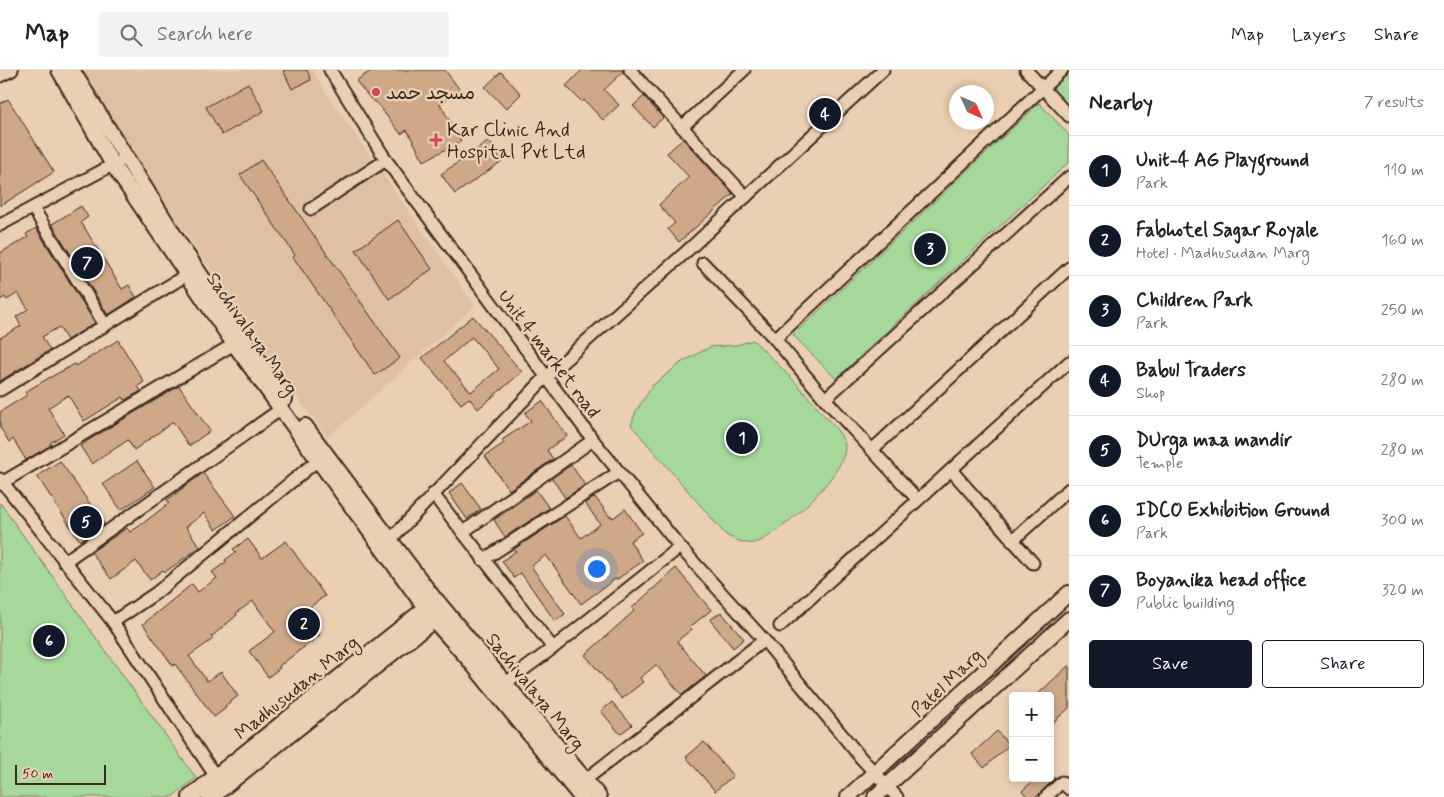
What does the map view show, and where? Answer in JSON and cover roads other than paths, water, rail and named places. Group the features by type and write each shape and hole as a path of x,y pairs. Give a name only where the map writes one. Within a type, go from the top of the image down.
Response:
{"main road":[{"name":"Sachivalaya Marg","path":"435,610 467,656 500,688 580,789 598,797"},
{"name":"Madhusudan Marg","path":"193,796 435,610"},
{"name":"Madhusudan Marg","path":"210,797 435,610"}],"street":[{"path":"0,76 12,70"},
{"name":"Sachivalaya Marg","path":"59,70 119,161 241,336 321,457 435,610"},
{"name":"Sachivalaya Marg","path":"72,70 119,161 188,274 234,344 281,410 390,540 435,610"},
{"name":"Unit 4 market road","path":"330,70 386,160 545,378 618,472 680,546 764,640 861,758 898,797"},
{"path":"630,70 746,197"},
{"path":"682,127 744,70"},
{"path":"390,540 545,378 746,197 883,70"},
{"path":"1026,70 1069,116"},
{"path":"776,339 1062,70"},
{"path":"311,208 386,160"},
{"path":"0,225 119,161"},
{"path":"825,399 1069,177"},
{"path":"33,208 105,325"},
{"path":"703,262 776,339 825,399 918,499"},
{"path":"872,450 1069,268"},
{"path":"0,390 188,274"},
{"path":"216,777 114,622 1,482 234,344"},
{"path":"780,626 918,499 1068,366"},
{"path":"64,562 281,410"},
{"path":"463,532 593,440"},
{"path":"114,622 156,593 321,457"},
{"path":"951,470 1012,541 1034,563"},
{"path":"483,560 618,472"},
{"path":"1012,541 1069,489"},
{"path":"432,494 554,648"},
{"path":"500,688 554,648 680,546"},
{"name":"Patel Marg","path":"848,797 1069,593"},
{"name":"Patel Marg","path":"876,797 1069,619"},
{"path":"580,789 764,640"},
{"path":"1046,797 1062,782 1069,789"}],"place":[{"name":"مسجد حمد","path":"376,92"},
{"name":"Babul Traders","path":"825,114"},
{"name":"Kar Clinic And Hospital Pvt Ltd","path":"436,140"},
{"name":"Children Park","path":"930,249"},
{"name":"Boyanika head office","path":"87,263"},
{"name":"Unit-4 AG Playground","path":"742,438"},
{"name":"DUrga maa mandir","path":"86,522"},
{"name":"Fabhotel Sagar Royale","path":"304,624"},
{"name":"IDCO Exhibition Ground","path":"49,641"}]}
